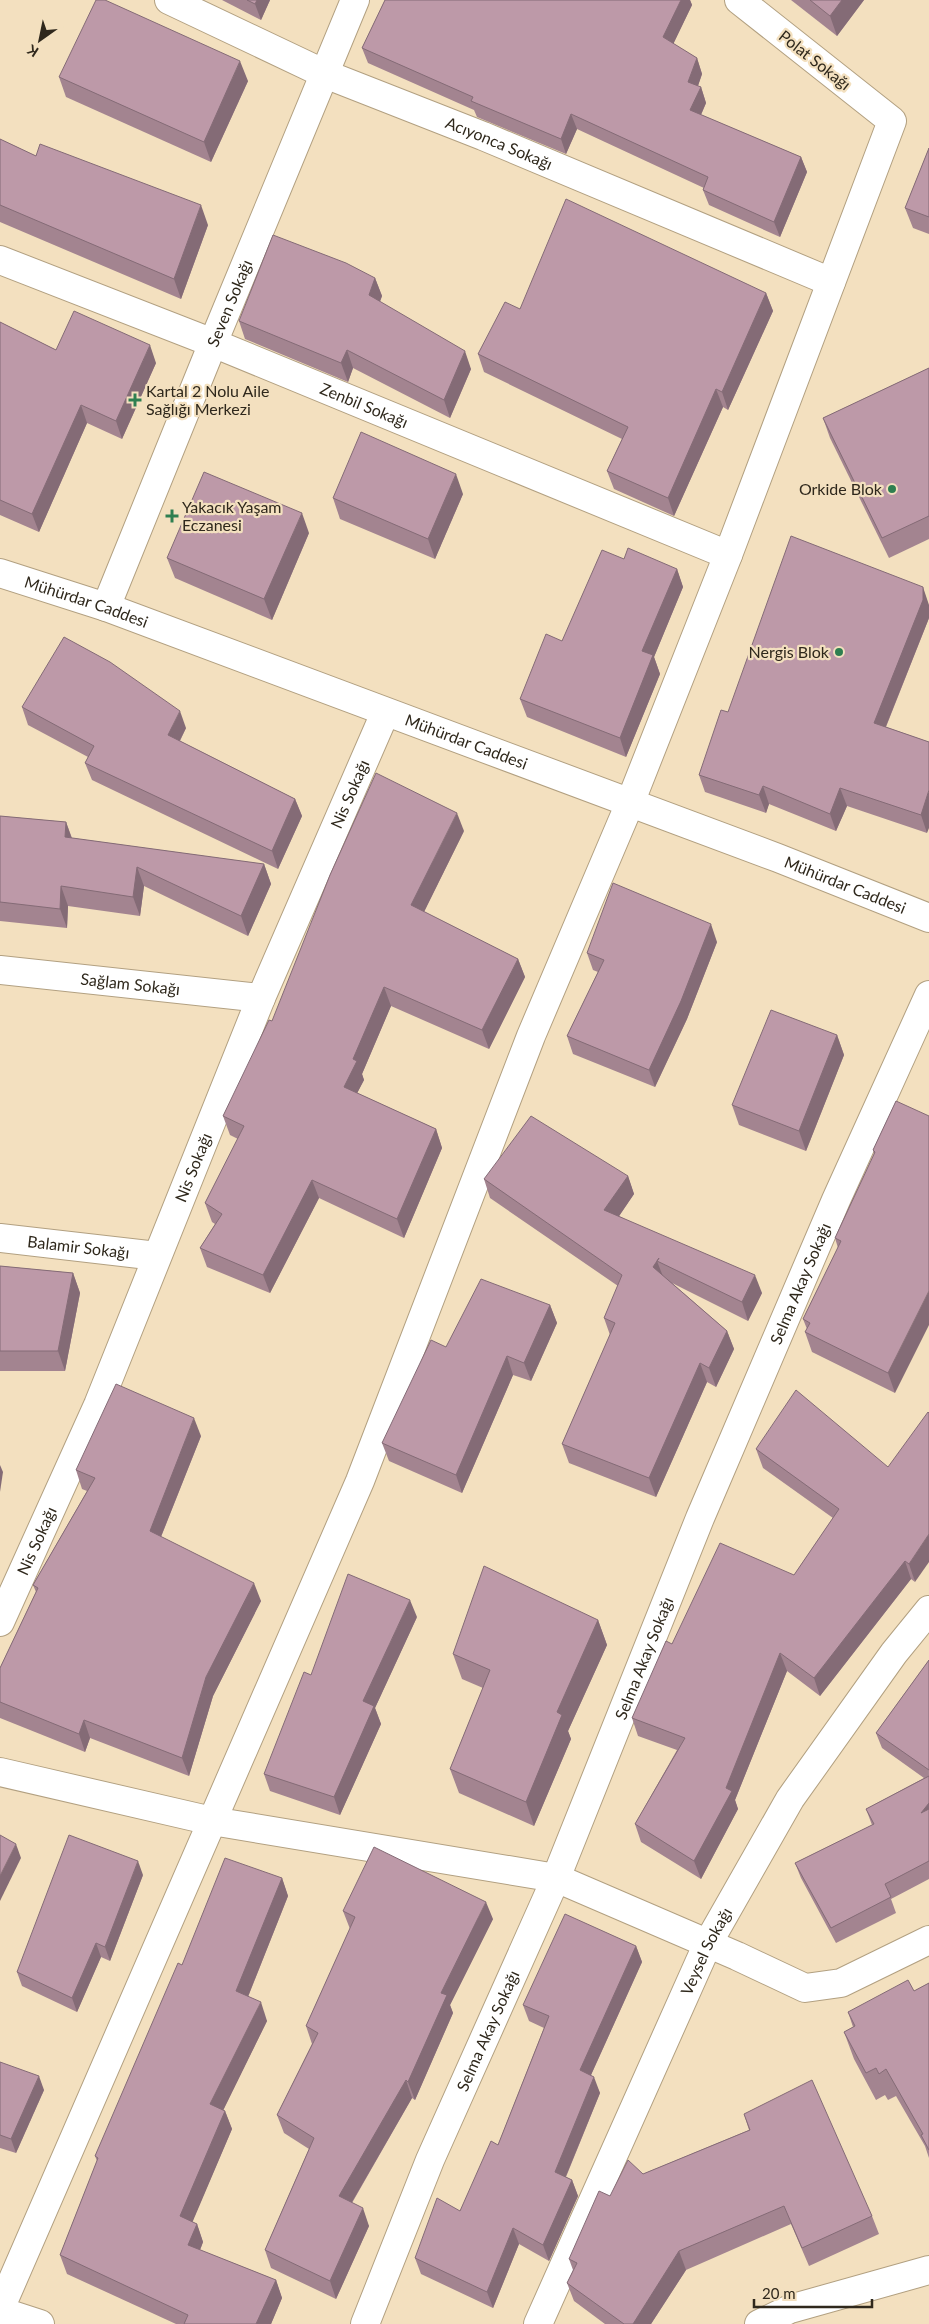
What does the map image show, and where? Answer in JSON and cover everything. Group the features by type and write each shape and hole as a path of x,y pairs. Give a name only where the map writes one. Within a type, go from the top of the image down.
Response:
{"street":[{"name":"Acıyonca Sokağı","path":"169,0 324,74 492,140 831,282"},
{"name":"Seven Sokağı","path":"106,608 213,343 356,0"},
{"name":"Polat Sokağı","path":"739,0 892,121 831,282"},
{"name":"Zenbil Sokağı","path":"0,260 213,343 728,555"},
{"path":"40,2324 0,2310 360,1481 531,1036 630,803 728,555 831,282"},
{"name":"Mühürdar Caddesi","path":"0,573 106,608 778,858 929,918"},
{"name":"Nis Sokağı","path":"0,1622 98,1405 260,998 385,713"},
{"name":"Sağlam Sokağı","path":"0,970 260,998"},
{"name":"Selma Akay Sokağı","path":"365,2324 430,2160 556,1878 700,1518 836,1200 929,995"},
{"name":"Balamir Sokağı","path":"0,1238 157,1256"},
{"name":"Veysel Sokağı","path":"538,2324 708,1943 790,1799 894,1653 929,1610"},
{"path":"0,1772 212,1821 556,1878 708,1943 805,1988 841,1983 929,1940"},
{"path":"759,2324 790,2309 929,2270"}],"building":[{"path":"96,0 105,0 240,61 204,142 59,77"},
{"path":"247,0 257,0 255,4"},
{"path":"385,0 681,0 663,37 697,58 688,82 701,87 690,110 801,157 774,222 703,190 708,177 571,114 561,139 471,101 473,97 362,48"},
{"path":"810,0 842,0 830,16"},
{"path":"0,139 36,156 40,144 201,205 174,279 0,205"},
{"path":"929,148 929,217 905,208"},
{"path":"566,199 766,293 722,392 716,389 668,498 607,471 628,427 478,354 505,302 520,309"},
{"path":"273,235 346,263 375,278 369,295 465,351 444,400 347,350 341,363 239,321"},
{"path":"74,311 150,345 116,421 81,405 32,514 0,500 0,322 56,350"},
{"name":"Orkide Blok","path":"929,368 929,516 882,538 823,418"},
{"path":"361,432 456,474 428,539 333,498"},
{"path":"204,472 302,513 264,599 167,558"},
{"path":"791,536 923,587 923,600 874,723 929,742 929,790 921,815 840,788 830,814 763,786 759,795 699,775 721,710 728,712"},
{"path":"628,548 677,569 642,651 653,655 620,738 520,699 546,634 562,641 602,550 624,559"},
{"path":"64,637 110,662 180,711 168,735 295,799 272,851 85,763 94,746 22,707"},
{"path":"376,773 457,813 411,905 518,959 482,1030 384,987 353,1059 357,1061 344,1087 436,1129 397,1219 312,1180 263,1275 200,1248 222,1214 205,1203 244,1126 223,1116 269,1020 272,1021 330,875"},
{"path":"0,816 66,822 65,837 264,864 241,916 137,867 133,897 61,886 60,909 0,902"},
{"path":"613,883 711,924 681,1001 649,1070 567,1036 604,960 587,953"},
{"path":"771,1010 837,1035 799,1131 732,1105"},
{"path":"896,1101 929,1116 929,1291 888,1373 805,1332 810,1323 803,1319 841,1241 835,1238 875,1152 873,1150"},
{"path":"531,1116 628,1176 604,1210 755,1275 742,1302 657,1261 653,1267 727,1331 709,1368 700,1363 649,1478 562,1444 615,1323 604,1318 622,1275 484,1179"},
{"path":"0,1266 73,1273 58,1351 0,1351"},
{"path":"481,1279 550,1305 524,1363 507,1356 456,1475 382,1443 431,1340 446,1347"},
{"path":"116,1384 194,1418 150,1531 254,1583 206,1677 182,1758 84,1720 79,1734 0,1702 0,1668 38,1588 33,1585 95,1478 76,1470"},
{"path":"796,1390 888,1467 929,1413 929,1534 909,1564 905,1561 814,1678 780,1653 726,1788 732,1791 694,1861 635,1824 685,1738 632,1718 666,1641 672,1644 720,1543 794,1575 839,1509 756,1449"},
{"path":"484,1566 598,1620 557,1712 562,1715 526,1802 450,1769 490,1670 453,1654"},
{"path":"348,1574 410,1600 363,1701 374,1706 334,1797 264,1774 304,1672 311,1675"},
{"path":"929,1660 929,1770 876,1733"},
{"path":"929,1776 929,1803 921,1813 929,1809 929,1861 885,1884 891,1897 831,1928 795,1863 874,1824 866,1809"},
{"path":"0,1835 16,1844 0,1876"},
{"path":"69,1835 138,1861 105,1947 96,1943 72,1998 17,1972"},
{"path":"374,1847 486,1902 441,1993 447,1995 408,2082 406,2080 339,2196 363,2208 330,2281 265,2250 314,2138 277,2115 318,2033 306,2026 355,1917 343,1911"},
{"path":"225,1858 282,1878 236,1991 261,2002 210,2104 225,2111 180,2216 197,2224 188,2245 276,2280 256,2324 184,2324 188,2315 60,2255 98,2158 95,2156 178,1963 182,1965"},
{"path":"565,1914 636,1946 580,2070 594,2077 555,2172 572,2180 543,2245 513,2228 487,2292 415,2258 437,2198 460,2211 491,2141 498,2145 549,2016 523,2005"},
{"path":"908,1980 914,1991 929,1983 929,2150 921,2135 923,2134 886,2069 879,2074 876,2068 866,2073 844,2032 855,2026 848,2012"},
{"path":"0,2062 39,2076 11,2139 0,2135"},
{"path":"812,2080 872,2216 802,2248 784,2206 679,2251 633,2324 624,2324 567,2283 577,2263 569,2259 599,2191 610,2196 628,2160 643,2174 750,2130 744,2114"}],"place":[{"name":"Kartal 2 Nolu Aile Sağlığı Merkezi","path":"135,400"},
{"name":"Orkide Blok","path":"892,489"},
{"name":"Yakacık Yaşam Eczanesi","path":"172,516"},
{"name":"Nergis Blok","path":"839,652"}]}
